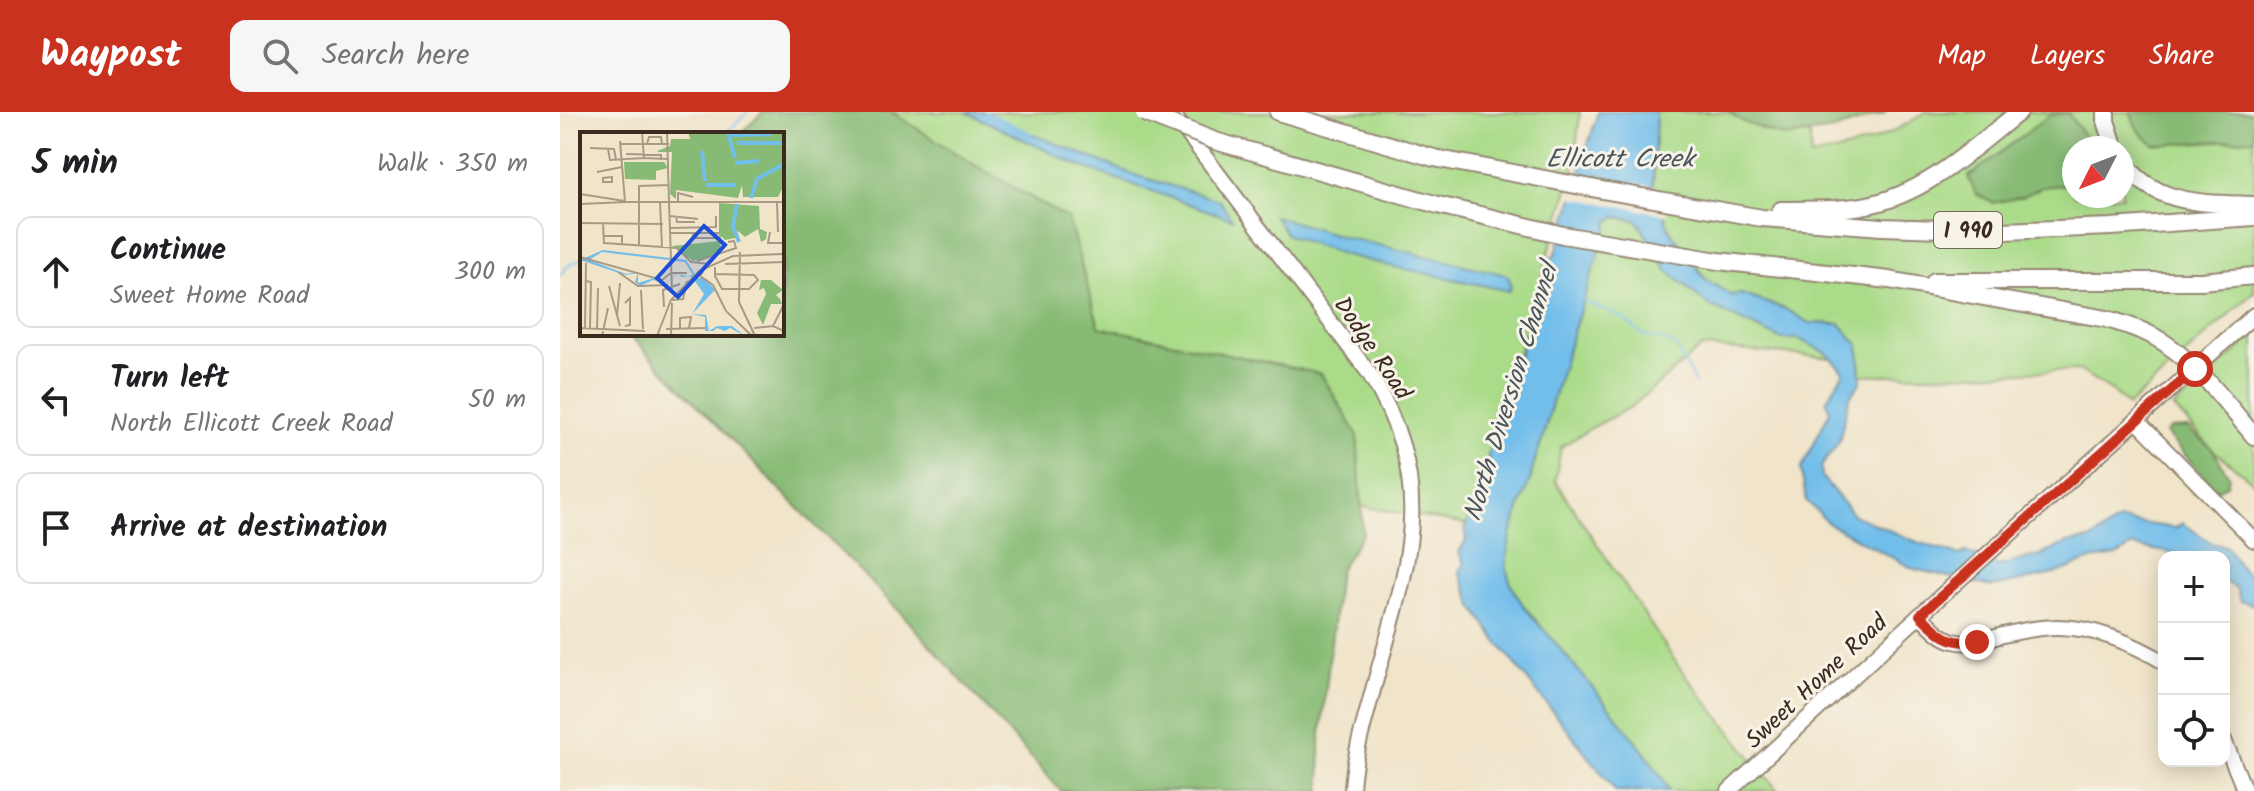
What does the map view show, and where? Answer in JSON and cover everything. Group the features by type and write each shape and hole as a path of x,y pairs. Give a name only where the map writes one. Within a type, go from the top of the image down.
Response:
{"highway":[{"name":"I 990","path":"1143,112 1215,141 1438,205 1632,248 1748,265 1889,280 2201,281 2254,276"},
{"name":"I 990","path":"1278,112 1434,158 1762,218 1882,227 2002,231 2254,217"},
{"path":"1725,211 1867,206 1894,198 1942,171 2019,112"},
{"path":"2106,112 2110,136"},
{"path":"2134,174 2142,182 2175,198 2254,205"},
{"path":"1889,280 2132,326 2199,365 2254,420"},
{"path":"2201,281 2254,285"},
{"path":"2199,365 2254,436"}],"street":[{"name":"Dodge Road","path":"1171,112 1369,373 1392,414 1406,455 1413,510 1408,559 1359,740 1352,791"},
{"name":"Sweet Home Road","path":"1729,791 2254,315"},
{"path":"2137,421 2254,540"},
{"path":"1920,615 1939,634 1952,641 1977,642 2033,628 2062,627 2101,634 2158,659"},
{"path":"2230,755 2245,791"}],"green space":[{"path":"763,112 891,112 1068,219 1099,327 1321,374 1357,434 1363,533 1339,570 1320,744 1321,791 1061,791 901,613 630,336 784,336 784,132 742,132"},
{"path":"891,112 1580,112 1574,169 1467,525 1361,506 1357,434 1321,374 1099,327 1068,219"},
{"path":"1656,112 1728,112 1744,122 1784,137 1810,134 1811,157 1871,141 1925,112 2254,112 2254,292 2128,406 2116,394 2079,370 1861,375 1859,346 1840,324 1810,323 1785,309 1741,294 1731,295 1707,280 1670,231 1653,184"},
{"path":"1728,112 1887,112 1834,130 1784,137 1744,122"},
{"path":"2131,112 2254,112 2254,139 2155,145 2139,131"},
{"path":"2068,113 2084,136 2062,136 2062,185 2042,187 2022,197 1993,203 1976,194 1968,177 2050,115"},
{"path":"1616,217 1637,220 1667,270 1708,305 1781,339 1799,339 1832,358 1702,347 1631,407 1561,447 1555,481 1679,667 1778,791 1670,791 1631,735 1528,611 1507,571 1514,524 1610,220"},
{"path":"2254,335 2254,483 2212,449 2174,408"},
{"path":"2187,428 2212,449 2229,476 2227,485 2216,490 2166,434 2170,429"}],"water":[{"path":"966,112 986,112 1034,135 1135,175 1219,200 1232,219 1077,165"},
{"path":"1598,112 1656,112 1653,184 1670,231 1706,280 1731,295 1741,294 1785,309 1810,323 1840,324 1859,346 1861,382 1849,398 1839,441 1821,467 1822,477 1853,515 1917,542 1959,555 1966,552 1999,566 2043,554 2067,543 2090,540 2119,520 2176,528 2182,523 2213,544 2226,546 2229,551 2161,551 2132,546 2117,556 1992,587 1914,569 1829,524 1806,500 1801,469 1830,411 1826,401 1844,372 1827,353 1799,339 1781,339 1708,305 1667,270 1637,220 1616,217 1610,220 1514,524 1507,571 1528,611 1631,735 1670,791 1616,791 1496,640 1473,606 1459,571 1464,564 1459,552 1466,540 1465,530 1489,458 1514,365 1533,307 1537,305 1550,259 1556,253"},
{"path":"1274,216 1344,237 1507,275 1511,283 1510,291 1342,254 1287,235"},
{"path":"2230,552 2254,581 2254,605 2240,601 2236,588 2230,585"}],"pier":[{"path":"1577,174 1658,187 1668,215 1569,197"}],"waterway":[{"path":"727,132 748,112"},
{"path":"986,112 1032,134"},
{"path":"560,275 570,264 580,260"},
{"path":"1583,301 1621,317 1643,335 1675,344 1695,383"}],"route":[{"path":"1977,642 1952,641 1939,634 1920,615 2195,369"}],"water label":[{"name":"Ellicott Creek","path":"1620,158"},
{"name":"North Diversion Channel","path":"1510,392"}]}
